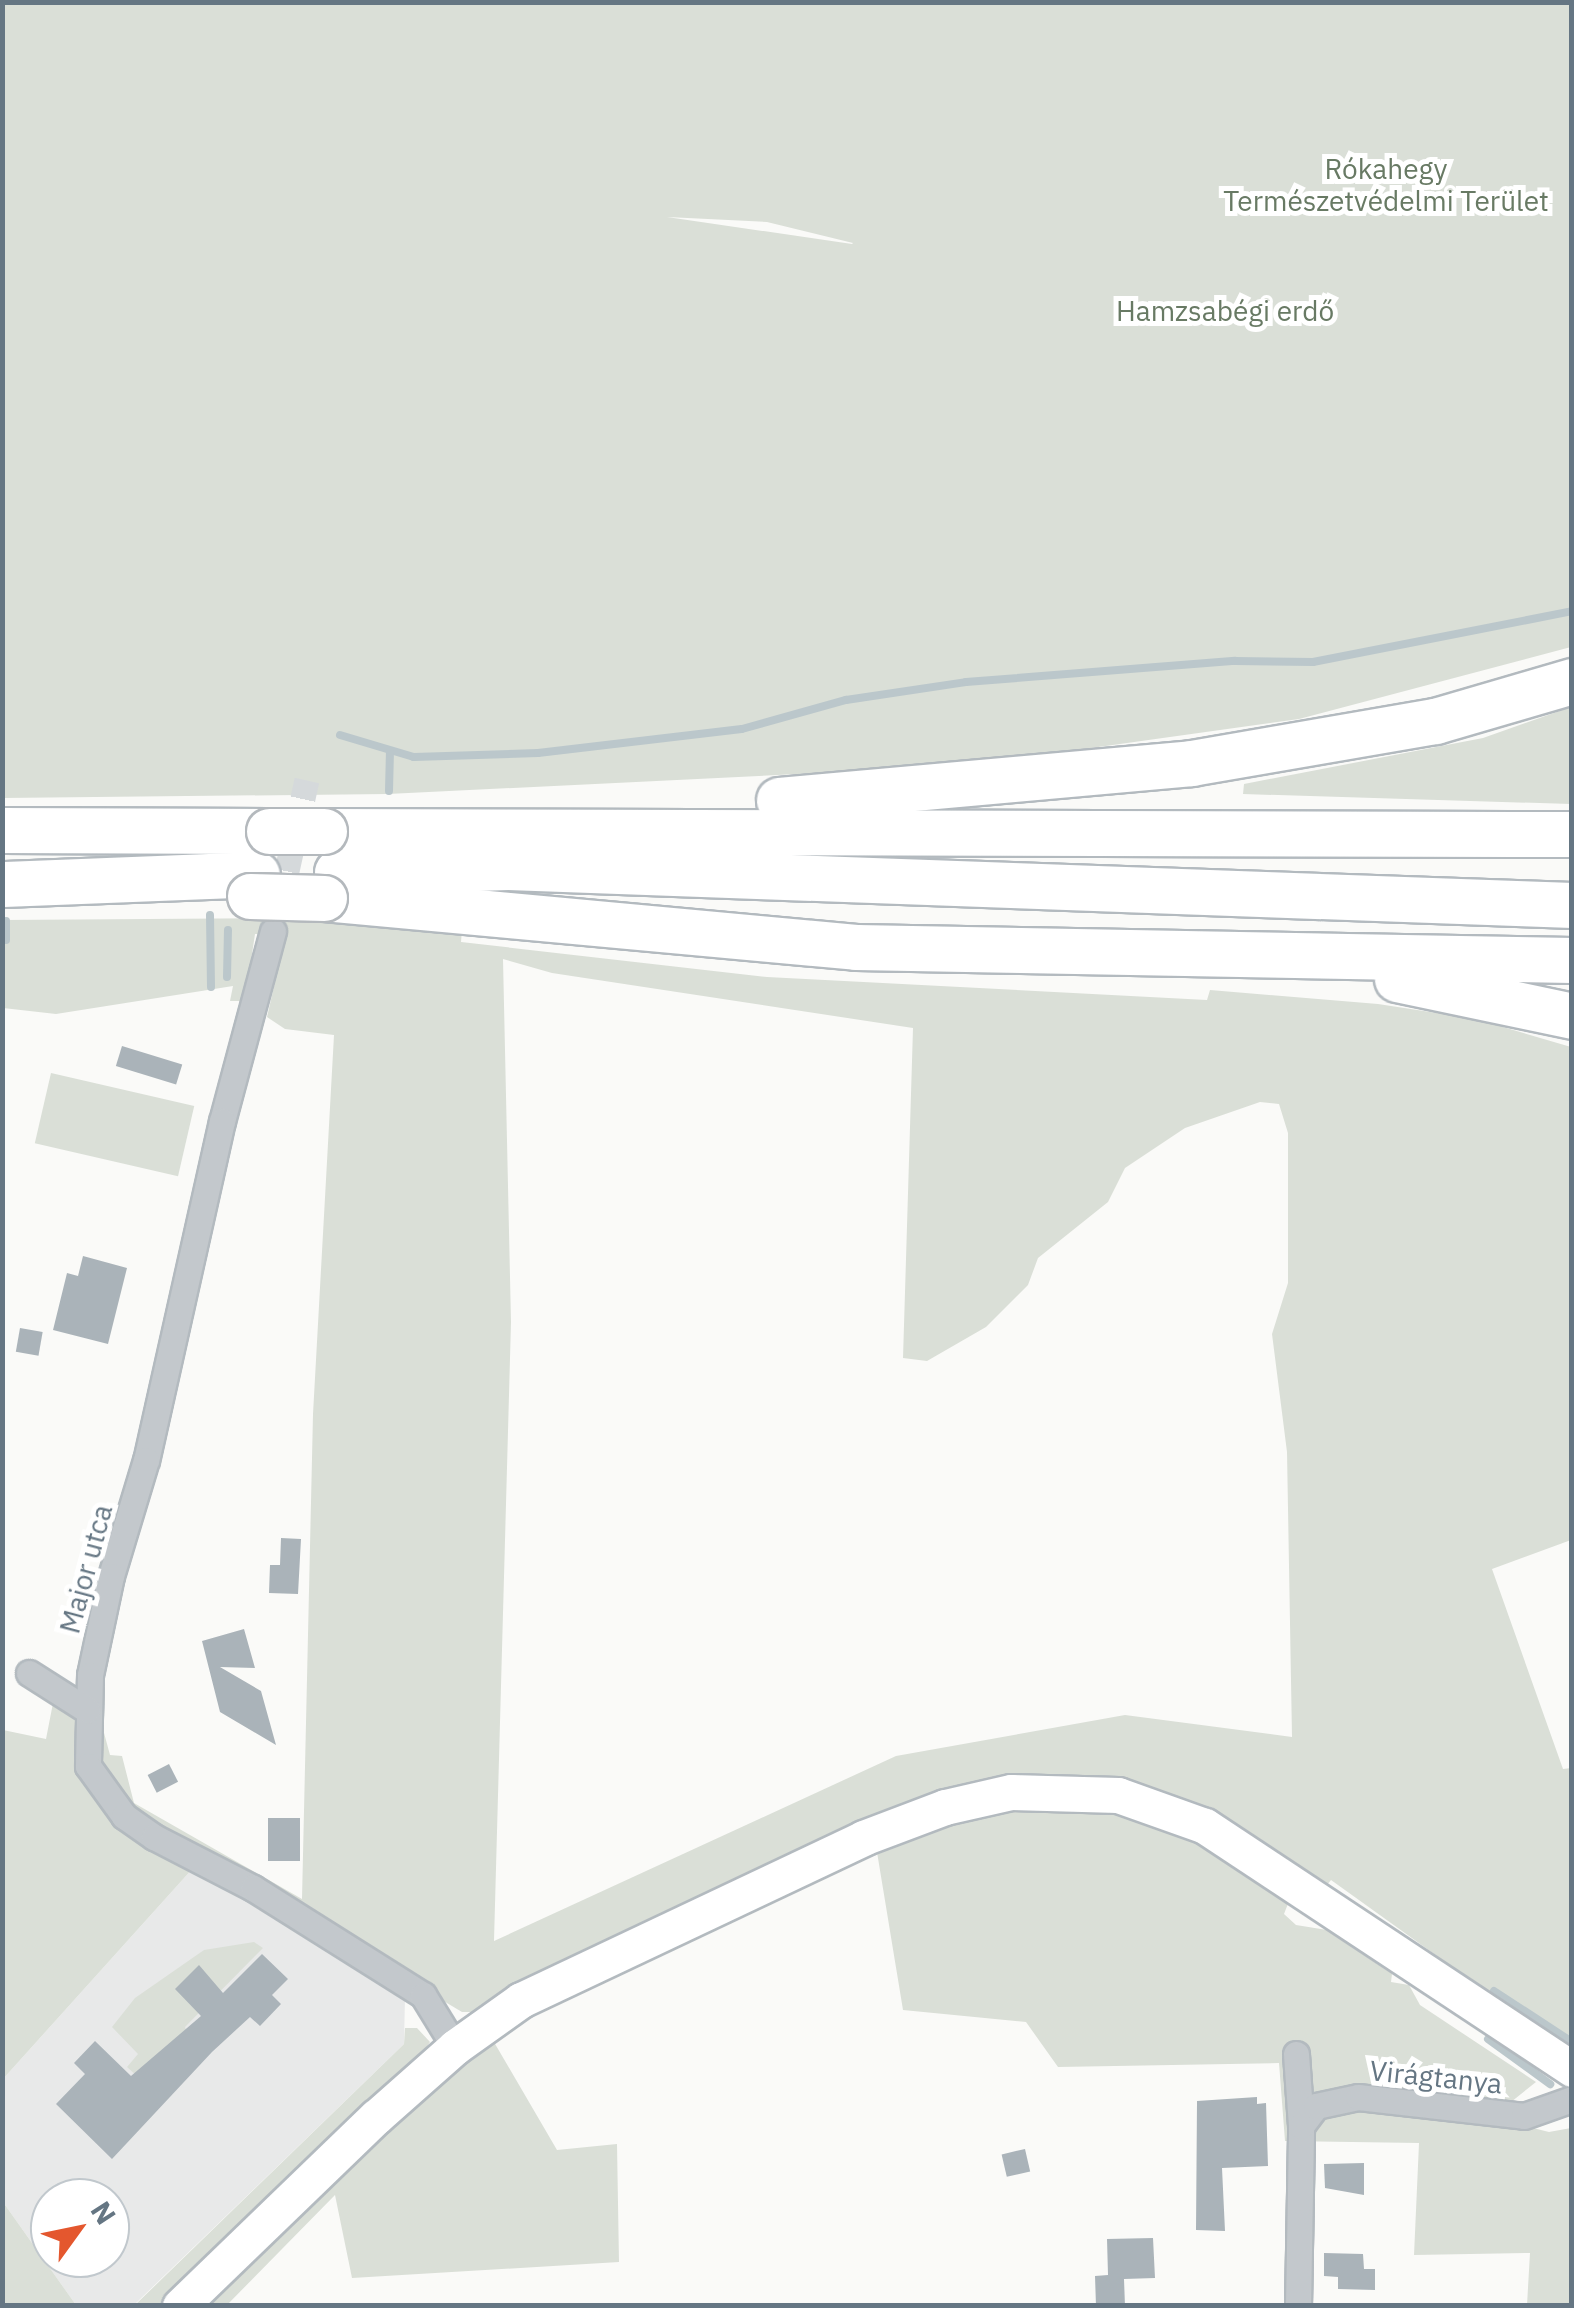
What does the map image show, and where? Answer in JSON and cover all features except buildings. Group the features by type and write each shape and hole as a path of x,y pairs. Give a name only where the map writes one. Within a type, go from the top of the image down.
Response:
{"highway":[{"path":"24,884 260,900 324,867 370,831 480,806 876,796 1191,763 1435,721 1572,682"},
{"path":"2,830 269,831 324,867 837,946 1081,955 1572,960"},
{"path":"370,831 1572,834"},
{"path":"324,867 508,868 1572,905"},
{"path":"1081,955 1413,981 1572,1016"}],"main road":[{"path":"180,2306 455,2047 558,1981 863,1838 972,1799 1076,1790 1149,1804 1226,1838 1572,2069"}],"street":[{"name":"Major utca","path":"260,900 222,1121 146,1460 111,1576 87,1710 88,1766 124,1816 253,1888 423,1996 455,2047"},
{"path":"29,1673 87,1710"},
{"path":"1296,2054 1302,2126 1298,2306"},
{"name":"Virágtanya","path":"1302,2126 1316,2106 1341,2098 1524,2116 1572,2099"}],"shaded area":[{"path":"194,1867 405,1997 404,2044 134,2305 76,2305 57,2278 130,2278 130,2178 30,2178 30,2240 3,2202 3,2079"}],"green space":[{"path":"2,3 1571,3 1571,647 1299,719 962,766 388,794 3,798","holes":["667,217 767,222 853,243"]},
{"path":"1571,707 1571,804 1243,794 1244,784 1483,738"},
{"path":"301,918 462,930 461,942 767,977 1207,1000 1210,990 1378,1004 1476,1019 1571,1047 1571,1540 1492,1569 1563,1769 1571,1768 1571,2043 1522,2017 1331,1880 1327,1885 1268,1848 1025,1780 479,2012 462,2012 138,1819 97,1759 100,1718 110,1755 122,1756 134,1803 302,1899 313,1414 334,1035 285,1029 267,1017 286,934 255,934 245,1001 230,1001 233,986 56,1014 3,1008 2,920","holes":["503,959 552,973 913,1028 903,1358 927,1361 986,1327 1028,1285 1038,1258 1108,1202 1125,1168 1185,1128 1260,1102 1279,1104 1288,1133 1288,1283 1272,1334 1287,1452 1292,1737 1125,1715 896,1756 494,1941 511,1322"]},
{"path":"51,1073 194,1106 178,1176 35,1143"},
{"path":"53,1703 71,1711 76,1721 76,1759 194,1867 3,2079 3,1730 46,1739"},
{"path":"1011,1807 1112,1809 1180,1830 1291,1896 1284,1914 1296,1925 1327,1930 1392,1974 1391,1982 1409,1985 1420,2005 1536,2082 1511,2102 1513,2123 1549,2132 1571,2128 1571,2305 1527,2305 1530,2253 1414,2255 1419,2143 1285,2141 1279,2063 1058,2067 1026,2022 903,2010 876,1846"},
{"path":"254,1942 263,1948 185,2027 190,2041 137,2076 127,2067 138,2054 112,2027 135,1998 204,1950"},
{"path":"405,2028 417,2028 430,2042 417,2061 163,2305 134,2306 404,2044"},
{"path":"491,2037 557,2150 617,2144 619,2262 352,2278 335,2195 227,2305 195,2306 399,2110"},
{"path":"2,2202 30,2240 30,2278 57,2278 76,2305 3,2305"}],"waterway":[{"path":"340,735 414,757 538,753 742,729 846,700 966,682 1235,661 1313,662 1572,611"},
{"path":"389,791 390,751"},
{"path":"210,915 211,987"},
{"path":"6,921 6,940"},
{"path":"227,977 228,930"},
{"path":"1494,1991 1572,2042"},
{"path":"1488,2039 1550,2084"}],"tunnel":[{"path":"279,907 307,780"}],"park label":[{"name":"Rókahegy Természetvédelmi Terület","path":"1386,185"},
{"name":"Hamzsabégi erdő","path":"1225,311"}]}
